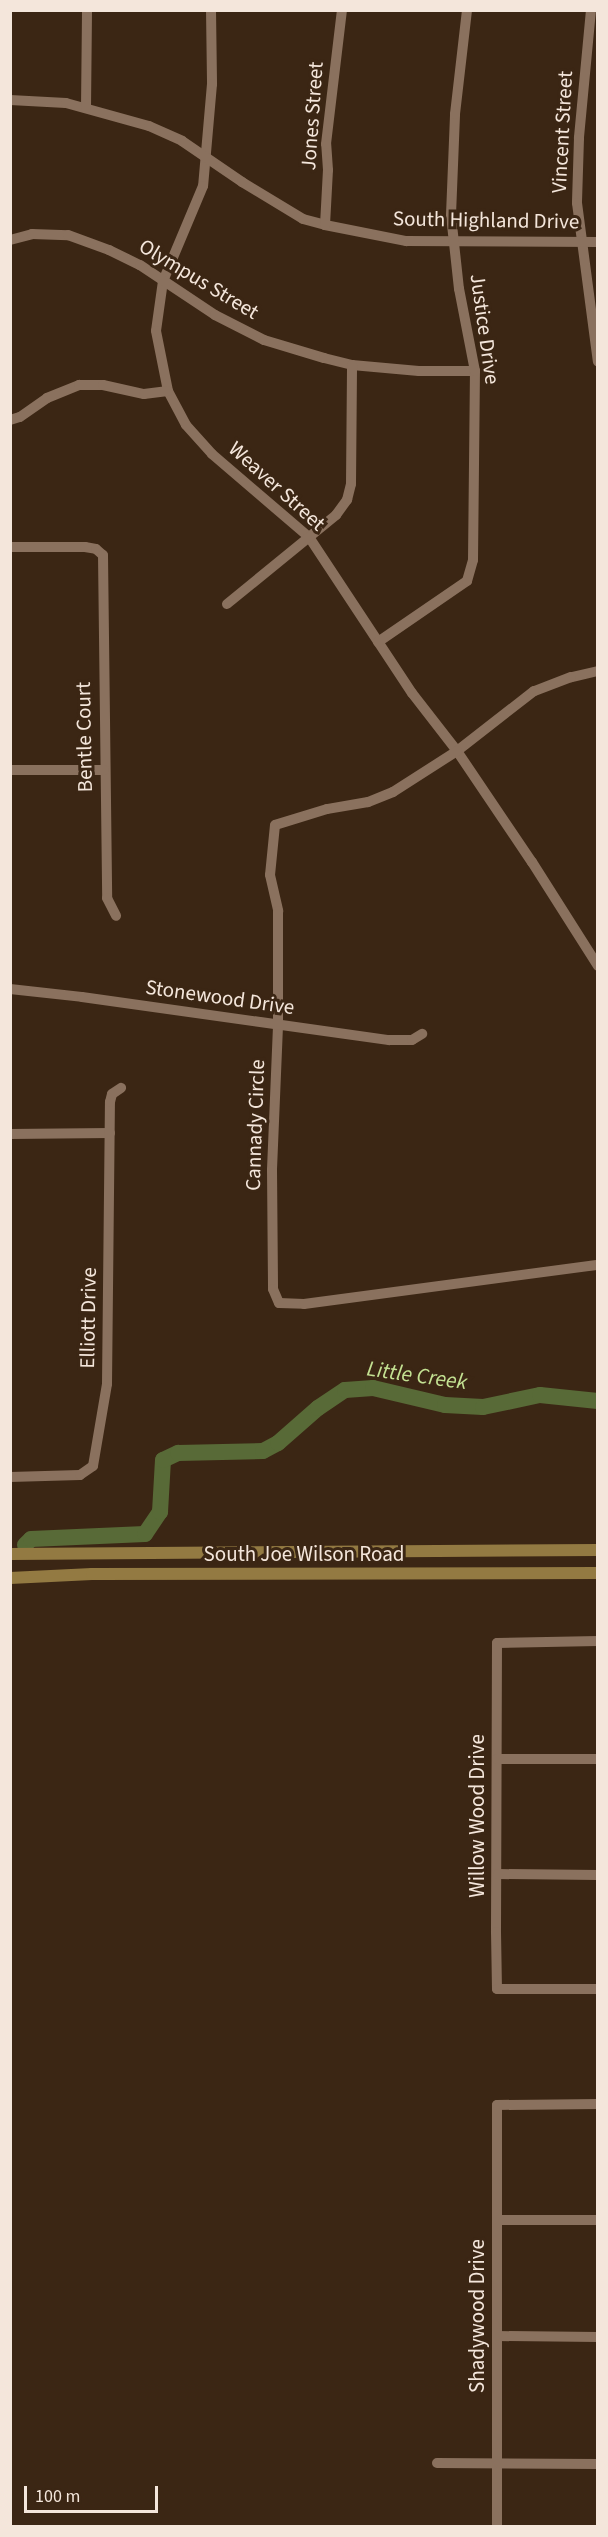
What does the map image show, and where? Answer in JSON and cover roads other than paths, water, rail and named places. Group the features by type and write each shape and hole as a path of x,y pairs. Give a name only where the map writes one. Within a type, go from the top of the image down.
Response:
{"main road":[{"name":"South Joe Wilson Road","path":"10,1554 597,1550"},
{"name":"South Joe Wilson Road","path":"10,1578 101,1574 597,1573"}],"street":[{"path":"86,108 87,10"},
{"name":"Weaver Street","path":"211,10 212,84 208,157 203,186 163,281 156,331 168,392 186,425 212,454 309,537 378,642 457,751 532,862 597,966"},
{"name":"Jones Street","path":"325,225 328,170 326,144 342,10"},
{"name":"Justice Drive","path":"378,642 457,589 467,581 471,573 474,544 475,371 459,289 451,215 453,145 467,10"},
{"name":"Vincent Street","path":"591,10 579,138 577,204 597,362"},
{"name":"South Highland Drive","path":"10,100 41,100 86,108 149,126 182,141 242,182 303,219 325,225 406,241 597,242"},
{"name":"Olympus Street","path":"10,240 32,234 68,236 109,250 163,281 215,315 264,340 352,365 419,371 475,371"},
{"path":"227,604 336,515 347,500 351,484 352,365"},
{"path":"10,420 20,417 46,398 79,385 103,385 144,394 168,392"},
{"name":"Bentle Court","path":"10,547 85,547 96,549 103,555 107,898 116,916"},
{"path":"457,751 534,691 571,677 597,672"},
{"name":"Cannady Circle","path":"457,751 393,792 368,802 327,809 275,825 270,875 278,911 278,1026 272,1170 273,1289 279,1304 304,1305 597,1265"},
{"path":"10,770 104,770"},
{"name":"Stonewood Drive","path":"10,989 93,998 389,1040 412,1040 422,1034"},
{"name":"Elliott Drive","path":"10,1477 80,1475 89,1471 93,1466 107,1384 110,1102 112,1094 121,1088"},
{"path":"10,1134 110,1133"},
{"name":"Willow Wood Drive","path":"597,1641 497,1643 497,1989 597,1989"},
{"path":"497,1759 597,1758"},
{"path":"498,1874 597,1875"},
{"name":"Shadywood Drive","path":"497,2526 497,2105 597,2104"},
{"path":"497,2220 597,2220"},
{"path":"497,2336 597,2337"},
{"path":"437,2463 597,2464"}],"waterway":[{"name":"Little Creek","path":"25,1545 31,1539 145,1534 160,1512 163,1460 178,1453 263,1451 278,1443 318,1408 345,1390 373,1388 445,1405 483,1407 540,1395 598,1401"}]}
